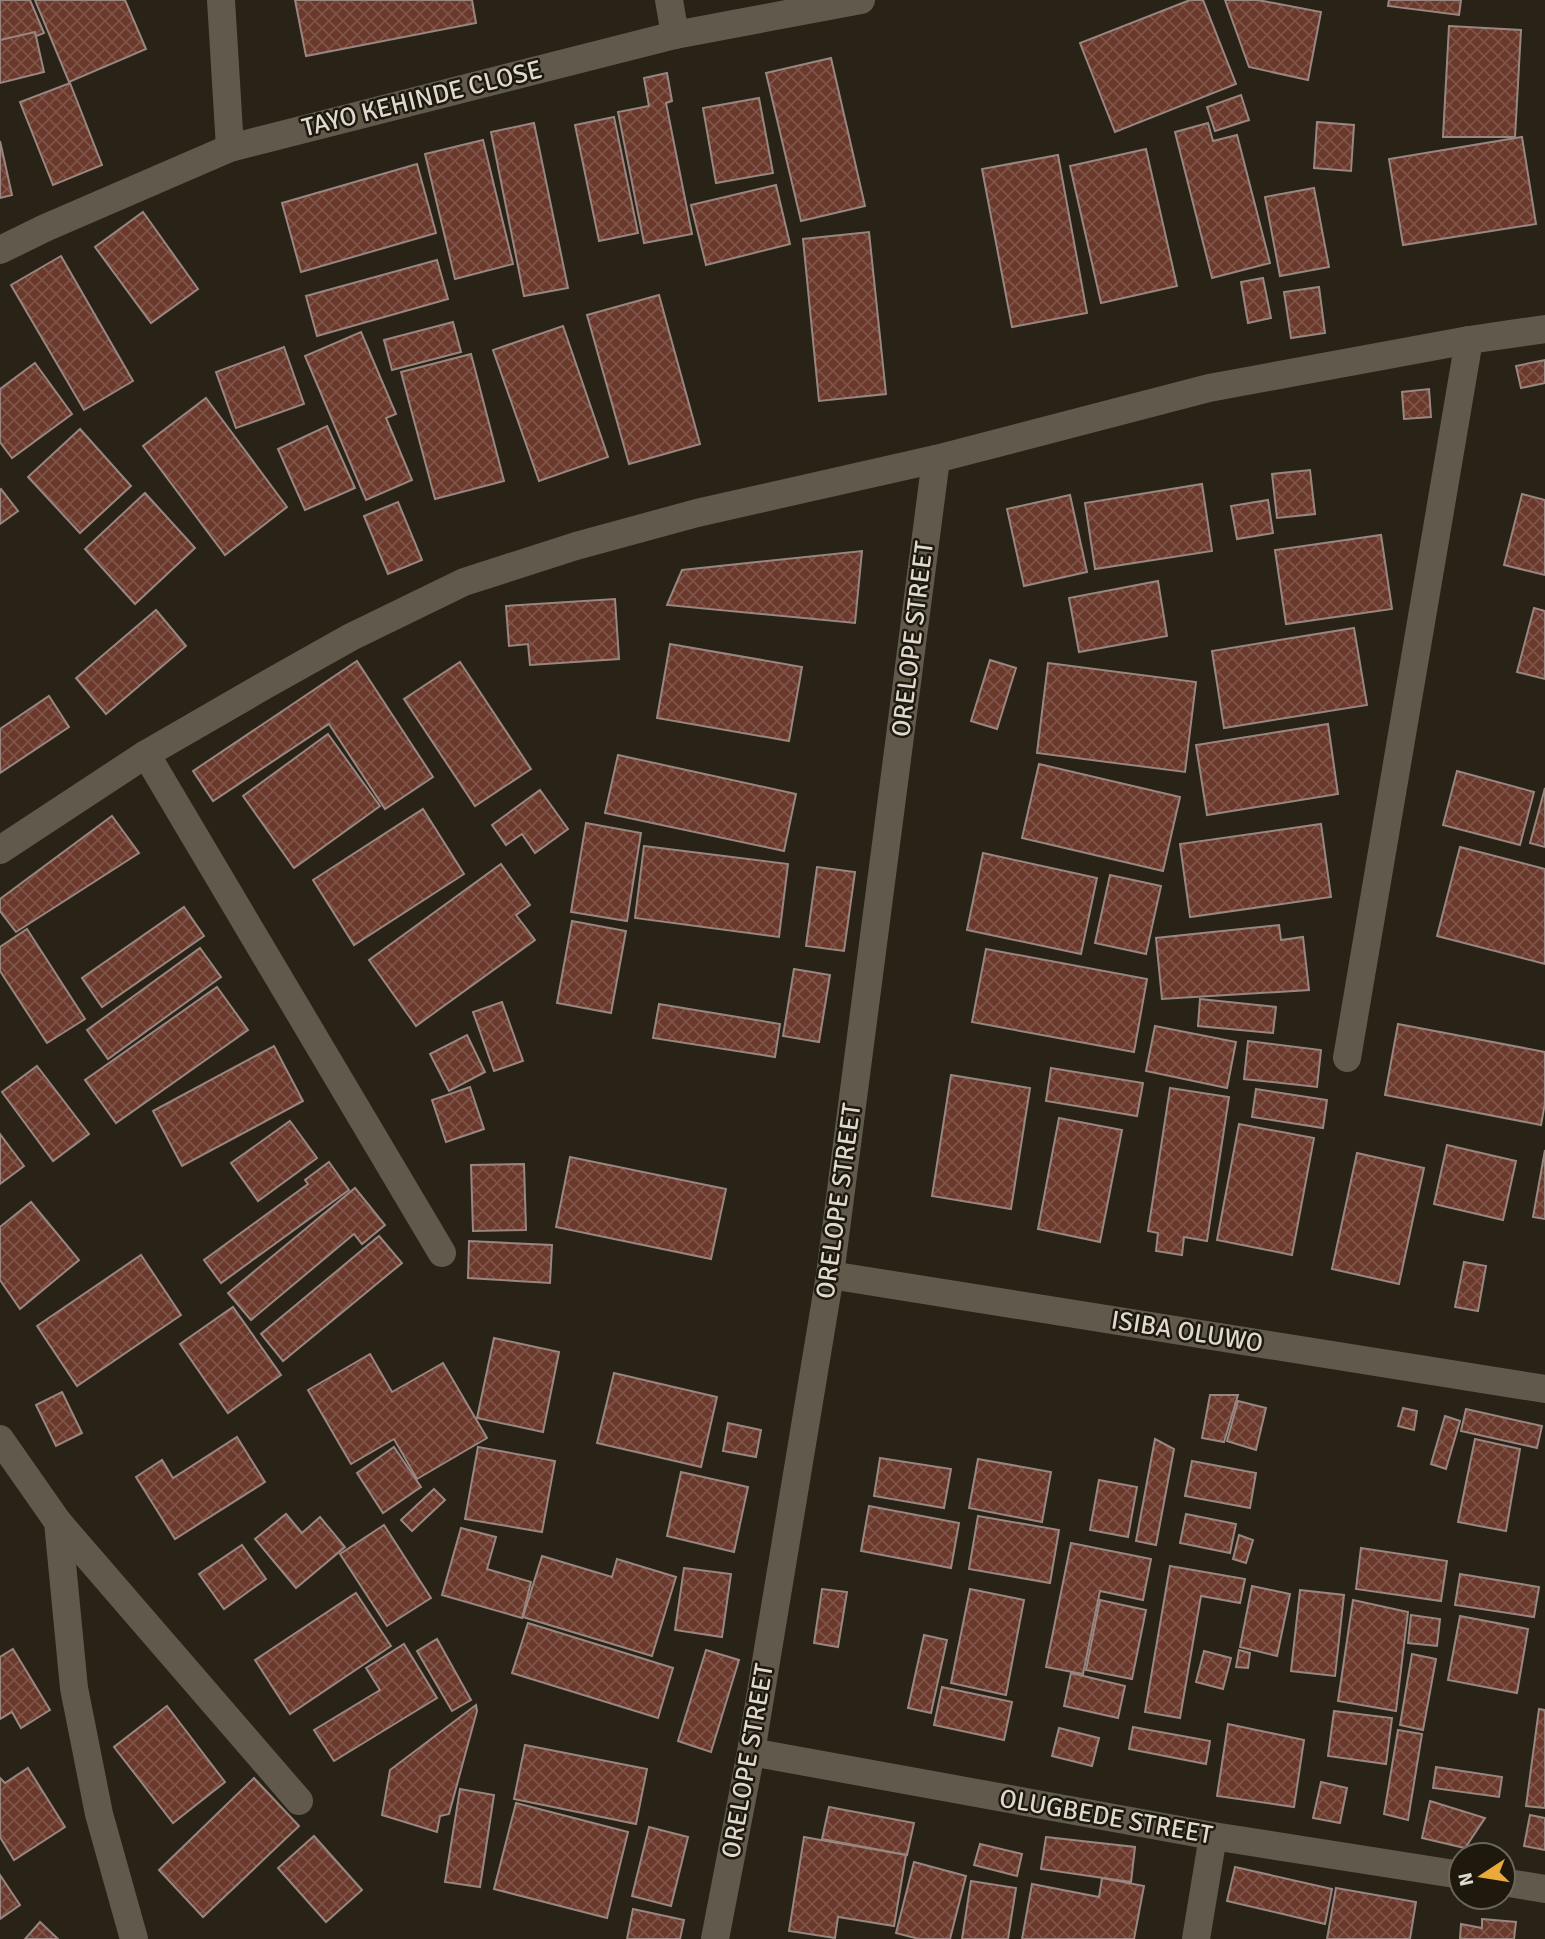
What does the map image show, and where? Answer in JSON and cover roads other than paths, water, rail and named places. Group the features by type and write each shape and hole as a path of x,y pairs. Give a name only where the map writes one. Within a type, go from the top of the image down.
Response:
{"street":[{"path":"221,0 230,148"},
{"path":"669,0 675,35"},
{"name":"TAYO KEHINDE CLOSE","path":"0,250 230,148 675,35 862,0"},
{"path":"0,850 146,754 351,637 464,582 576,545 697,513 936,459 1209,388 1469,340 1545,329"},
{"path":"1347,1058 1469,340"},
{"name":"ORELOPE STREET","path":"715,1939 751,1752 830,1275 936,459"},
{"path":"146,754 442,1253"},
{"name":"ISIBA OLUWO","path":"830,1275 1545,1389"},
{"path":"0,1439 58,1522 299,1801"},
{"path":"58,1522 74,1688 99,1814 134,1939"},
{"name":"OLUGBEDE STREET","path":"751,1752 1213,1836 1447,1873"},
{"path":"1196,1939 1213,1836"},
{"path":"1517,1884 1545,1889"}]}
